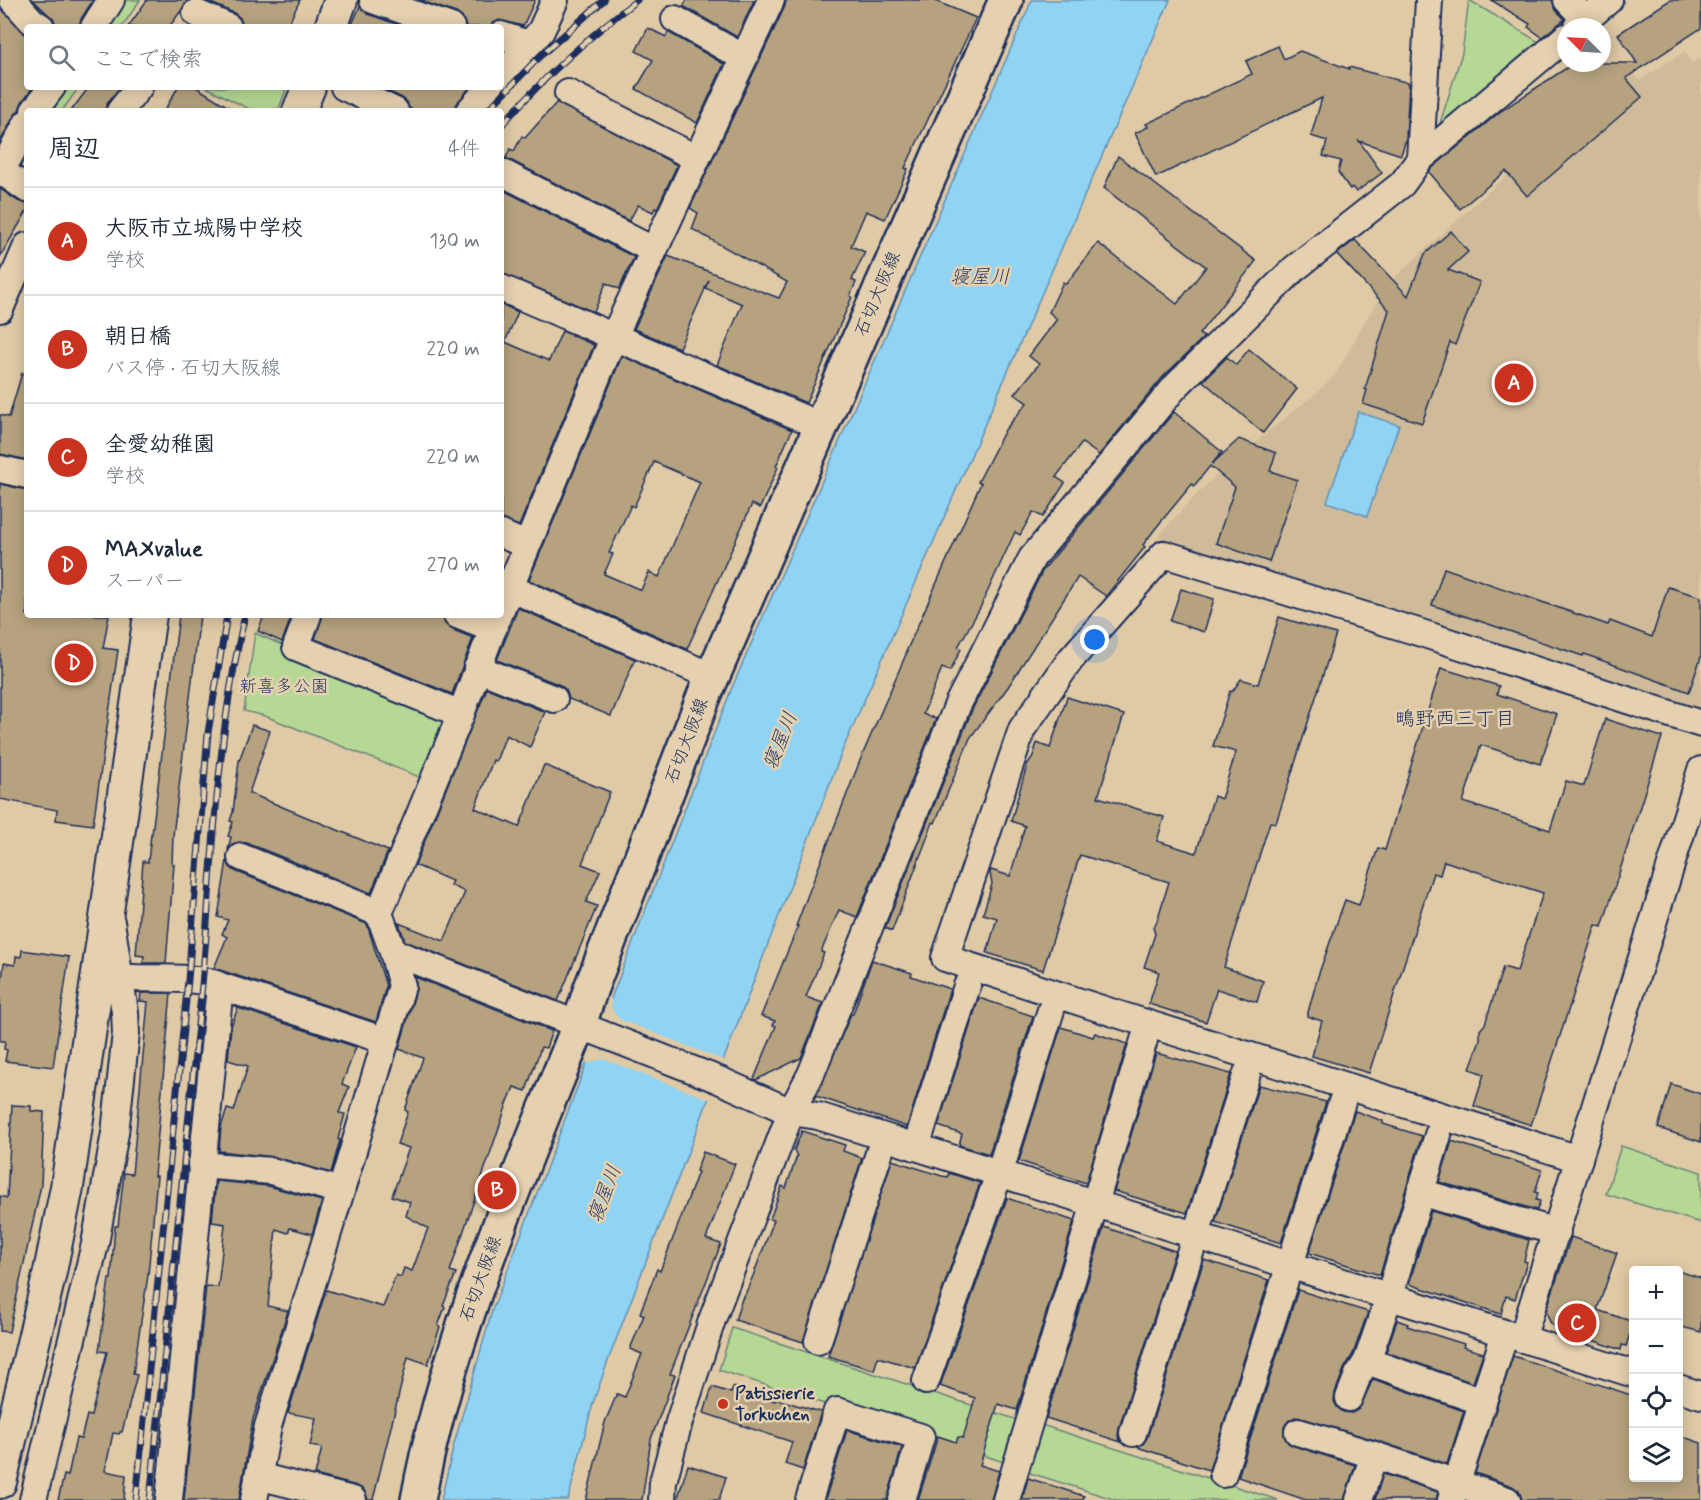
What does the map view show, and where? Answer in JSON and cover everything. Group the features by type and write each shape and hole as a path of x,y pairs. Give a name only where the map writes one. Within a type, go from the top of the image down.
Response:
{"main road":[{"name":"石切大阪線","path":"418,1500 431,1438 470,1307 586,1029 591,988 713,677 1006,0"}],"street":[{"path":"13,0 36,24"},
{"path":"332,24 341,0"},
{"path":"373,0 442,24"},
{"path":"504,72 541,31 555,0"},
{"path":"504,600 614,336 771,0"},
{"path":"1420,159 1429,0"},
{"path":"1568,0 1578,18"},
{"path":"1589,18 1609,0"},
{"path":"96,24 108,1"},
{"path":"195,13 221,24"},
{"path":"675,19 744,58"},
{"path":"504,36 528,44"},
{"path":"662,1500 663,1482 712,1320 791,1113 811,1074 958,704 1032,558 1175,387 1293,269 1402,184 1420,159 1557,45"},
{"path":"36,108 50,90"},
{"path":"122,108 137,90"},
{"path":"300,108 308,90"},
{"path":"350,90 389,108"},
{"path":"472,108 487,90"},
{"path":"568,93 696,158"},
{"path":"24,129 1,172 24,187"},
{"path":"504,174 653,250"},
{"path":"0,309 24,253"},
{"path":"504,289 821,426"},
{"path":"0,469 24,474"},
{"path":"504,535 526,545"},
{"path":"1579,1159 1109,1012 945,958 1022,729 1071,659 1164,554 1418,632 1701,724"},
{"path":"504,611 713,677"},
{"path":"0,1482 68,1187 150,618"},
{"path":"307,618 296,646 461,714"},
{"path":"353,1500 256,1488 268,1426 402,986 379,913 461,714 497,618"},
{"path":"477,668 554,699"},
{"path":"1453,1491 1483,1402 1514,1336 1557,1232 1701,770"},
{"path":"241,857 379,913"},
{"path":"33,1500 100,1222 115,1133 126,1033 125,1012 108,901"},
{"path":"393,952 719,1080 791,1113 818,1116 1629,1372"},
{"path":"132,978 213,982 386,1041"},
{"path":"169,1500 220,986"},
{"path":"916,1147 967,986"},
{"path":"926,1381 999,1174 1050,1010"},
{"path":"1006,1500 1093,1203 1144,1040"},
{"path":"1133,1433 1247,1072"},
{"path":"1223,1474 1342,1102"},
{"path":"1350,1398 1358,1375 1367,1361 1389,1297 1438,1135"},
{"path":"818,1341 884,1138"},
{"path":"201,1165 271,1171 341,1191"},
{"path":"1420,1192 1557,1232"},
{"path":"56,1241 54,1276 58,1305 70,1345"},
{"path":"1367,1361 1483,1402"},
{"path":"1683,1390 1701,1395"},
{"path":"809,1500 837,1411 921,1437 902,1500"},
{"path":"1298,1432 1374,1455 1453,1491 1507,1500"},
{"path":"1359,1500 1374,1455"}],"shaded area":[{"path":"1685,51 1692,63 1701,57 1701,710 1158,537 1220,471 1336,374 1365,321 1394,278 1490,190 1631,70 1640,80"}],"green space":[{"path":"122,0 140,0 124,24 106,24"},
{"path":"1469,0 1547,47 1438,130 1462,53"},
{"path":"60,90 77,90 64,108 50,106"},
{"path":"212,90 286,90 279,108 247,108"},
{"name":"新喜多公園","path":"255,633 440,715 446,727 427,780 265,716 244,711"},
{"path":"1621,1146 1701,1172 1701,1223 1606,1194"},
{"path":"732,1328 1018,1420 1004,1462 719,1370"},
{"path":"1038,1424 1278,1500 1116,1500 1024,1471"}],"water":[{"name":"寝屋川","path":"1032,0 1170,0 843,749 609,1358 593,1403 568,1500 441,1500 454,1444 492,1311 731,690"},
{"path":"1358,412 1399,425 1367,516 1327,502"}],"pier":[{"path":"610,993 612,1009 619,1019 726,1061 711,1100 603,1059 588,1063 584,1061"}],"building":[{"path":"33,0 93,0 80,24 55,24 54,20"},
{"path":"147,0 189,0 171,24 130,24"},
{"path":"204,0 300,0 288,24 244,24 234,13"},
{"path":"419,0 535,0 523,26 499,20 493,24 465,24 463,18 456,13"},
{"path":"687,0 754,0 737,37 683,6"},
{"path":"786,0 933,0 976,18 905,168 908,169 885,219 866,211 851,246 865,252 852,280 856,282 850,296 852,297 806,403 717,365 742,304 705,288 679,348 634,329 668,256 779,298 787,282 692,229 698,213 690,208"},
{"path":"1491,0 1552,0 1556,10 1564,18 1557,18 1557,25 1542,37 1528,27 1530,24"},
{"path":"1670,0 1701,0 1701,28 1626,78 1642,97 1527,196 1506,171 1460,209 1429,172 1431,169 1501,111 1560,72 1611,72 1611,63 1637,63 1618,34"},
{"path":"360,6 368,14 396,24 352,24"},
{"path":"0,7 24,33 24,90 31,90 0,142"},
{"path":"648,28 666,37 668,32 724,64 697,123 636,89 653,60 636,51"},
{"path":"1278,46 1284,59 1300,51 1349,69 1349,67 1409,83 1406,139 1401,155 1359,141 1382,173 1356,192 1352,187 1350,189 1338,172 1341,161 1323,156 1327,141 1311,136 1322,98 1156,177 1135,133 1148,127 1146,124 1252,74 1246,61"},
{"path":"87,90 118,90 106,108 73,108"},
{"path":"176,90 201,90 230,108 166,108"},
{"path":"385,90 468,90 454,108 409,108 407,102"},
{"path":"557,102 677,165 657,209 655,208 653,212 638,205 629,221 506,158 510,149 514,151 522,136 525,138"},
{"path":"1118,156 1256,261 1199,334 1204,337 1163,377 1099,455 1082,443 1056,477 1065,483 1043,517 1033,512 1020,535 1015,532 980,608 958,647 961,649 950,671 942,668 923,714 936,719 857,917 839,910 821,952 824,953 806,997 823,1003 801,1058 756,1080 754,1079 776,1026 773,1025 775,1021 761,1016 798,926 796,926 861,758 981,483 978,482 1005,430 1027,403 1015,394 1039,364 1029,356 1057,319 1049,312 1063,282 1066,284 1098,243 1177,304 1206,267 1104,188"},
{"path":"0,189 24,203 24,216 0,257"},
{"path":"504,191 634,257 619,289 606,283 594,312 504,274"},
{"path":"1451,231 1468,252 1448,270 1480,282 1455,345 1450,342 1422,423 1363,404 1367,390 1365,389 1389,310 1337,254 1355,240 1408,296 1425,254"},
{"path":"504,305 518,312 505,342 549,361 562,331 594,345 519,526 504,520"},
{"path":"1249,349 1297,389 1263,433 1203,381 1227,357 1236,365"},
{"path":"622,356 792,430 760,508 752,504 687,649 529,580","holes":["654,462 700,482 659,577 649,572 641,590 604,574 613,554 609,553 631,505 634,507"]},
{"path":"22,373 24,373 24,459 0,454 0,415 9,417"},
{"path":"1174,412 1222,452 1212,464 1239,439 1276,453 1270,471 1297,480 1269,562 1216,543 1235,487 1210,466 1155,529 1143,545 1145,547 1106,596 1078,577 1008,687 970,738 935,823 933,822 892,931 885,928 972,710 1043,570"},
{"path":"0,484 24,489 24,618 108,618 103,648 118,650 93,825 56,820 57,810 0,799"},
{"path":"1444,568 1608,625 1610,621 1652,637 1668,587 1701,597 1701,657 1689,692 1584,654 1583,656 1432,605"},
{"path":"1181,589 1214,599 1204,632 1170,621"},
{"path":"518,608 635,659 611,716 569,699 566,690 560,685 497,660"},
{"path":"1279,617 1336,634 1276,823 1270,822 1224,967 1263,981 1257,1002 1217,989 1206,1022 1149,1004 1159,972 1144,967 1155,934 1153,927 1156,924 1169,882 1080,855 1043,970 987,953 997,918 983,914 992,884 990,873 991,870 1010,876 1025,826 1011,821 1027,765 1037,743 1050,748 1067,697 1124,715 1098,797 1164,817 1157,841 1196,853 1214,796 1221,799 1236,752 1213,746 1230,691 1232,692 1241,679 1258,684"},
{"path":"179,618 200,618 173,836 172,864 174,864 166,963 143,963 144,956 136,955 143,861 148,862"},
{"path":"263,618 291,618 282,642 258,631"},
{"path":"322,618 443,618 445,624 451,629 473,638 452,694 315,639"},
{"path":"1441,668 1499,686 1497,694 1557,714 1540,764 1481,745 1463,802 1550,830 1566,781 1584,786 1605,719 1662,737 1602,927 1596,925 1531,1125 1474,1106 1484,1074 1470,1069 1480,1040 1480,1030 1485,1024 1503,967 1517,971 1543,893 1444,861 1440,875 1433,873 1369,1073 1312,1056 1322,1021 1307,1016 1318,976 1345,900 1359,905 1378,848 1385,850"},
{"path":"487,688 545,712 530,747 506,735 496,761 493,760 475,808 519,827 544,765 610,792 582,864 600,871 586,902 597,906 558,1001 405,941 399,923 444,941 465,892 450,885 452,881 415,865"},
{"path":"252,725 270,731 249,793 388,851 371,893 247,843 238,842 228,850 239,761"},
{"path":"227,860 235,871 367,924 386,986 376,1022 214,968 227,937 222,934 228,920 218,917"},
{"path":"22,950 69,957 53,1067 5,1061 7,1050 4,1049 5,1041 0,1041 0,994 4,963 15,965 16,956 21,957"},
{"path":"872,960 950,989 907,1127 816,1096 851,1014 853,1014"},
{"path":"415,977 552,1031 546,1048 541,1047 526,1091 514,1087 507,1104 450,1271 456,1273 443,1306 445,1307 438,1326 440,1327 428,1364 408,1357 373,1500 368,1500 364,1490 357,1486 315,1475 322,1448 310,1446 316,1418 288,1413 326,1290 383,1307 396,1275 401,1277 404,1268 412,1271 428,1228 406,1216 410,1202 392,1196 409,1148 397,1144 408,1112 405,1110 423,1058 399,1049 416,990"},
{"path":"141,993 171,993 154,1176 157,1176 148,1275 133,1374 137,1375 122,1432 113,1433 105,1471 126,1475 124,1500 58,1500 64,1475 68,1476 76,1438 81,1439 87,1415 91,1416 107,1352 99,1351 109,1279 111,1279 115,1226 118,1226 124,1173 132,1174 148,1002 140,1001"},
{"path":"979,998 1033,1016 989,1154 959,1145 962,1134 938,1126"},
{"path":"238,1008 356,1047 342,1084 349,1087 339,1113 345,1114 331,1173 275,1157 219,1151 221,1127 227,1109 234,1111 248,1066 228,1060 231,1026"},
{"path":"1061,1027 1093,1037 1095,1033 1127,1044 1086,1183 1019,1161"},
{"path":"1156,1053 1231,1074 1187,1213 1114,1191"},
{"path":"1671,1084 1701,1094 1701,1142 1658,1128"},
{"path":"1259,1085 1326,1102 1281,1243 1215,1222"},
{"path":"12,1105 31,1106 31,1111 44,1112 41,1185 9,1332 0,1331 0,1196 7,1198"},
{"path":"1355,1111 1383,1121 1383,1124 1422,1136 1380,1275 1309,1253"},
{"path":"802,1131 845,1145 843,1151 862,1158 803,1342 735,1320 774,1220 770,1219 782,1186 786,1188 797,1156 794,1150"},
{"path":"1452,1141 1542,1170 1535,1192 1538,1193 1536,1200 1540,1201 1537,1210 1439,1182"},
{"path":"703,1152 735,1164 706,1239 721,1244 670,1374 675,1375 651,1439 642,1500 586,1500 605,1422 617,1394 625,1397 642,1354 630,1349 644,1315 640,1313 657,1269 660,1271 677,1228"},
{"path":"892,1160 942,1176 948,1177 949,1173 980,1183 915,1368 878,1357 874,1370 828,1356"},
{"path":"216,1181 268,1186 322,1201 312,1234 290,1228 288,1233 276,1229 268,1306 288,1311 253,1419 239,1500 184,1500 206,1286 218,1287 225,1224 212,1222"},
{"path":"1007,1198 1074,1221 1017,1410 998,1404 980,1465 999,1471 991,1500 918,1500 938,1436 956,1442 958,1437 963,1438 975,1398 940,1386"},
{"path":"1431,1211 1529,1240 1524,1261 1527,1262 1515,1299 1506,1296 1501,1314 1409,1284"},
{"path":"1104,1227 1175,1251 1119,1428 1118,1436 1121,1442 1046,1418"},
{"path":"1571,1237 1617,1253 1597,1310 1629,1320 1629,1337 1626,1346 1622,1345 1621,1350 1555,1327 1550,1322 1546,1311"},
{"path":"1204,1260 1269,1280 1209,1470 1137,1447 1147,1438"},
{"path":"1683,1273 1701,1278 1701,1332 1683,1327"},
{"path":"1298,1290 1368,1312 1353,1354 1344,1369 1335,1393 1334,1401 1343,1412 1352,1413 1359,1409 1373,1379 1464,1411 1447,1464 1295,1417 1284,1427 1284,1436 1288,1443 1355,1465 1344,1500 1306,1500 1238,1477"},
{"path":"1397,1320 1408,1324 1407,1326 1464,1344 1463,1347 1483,1353 1473,1383 1386,1352"},
{"path":"1513,1356 1629,1394 1629,1482 1683,1482 1683,1437 1701,1443 1701,1500 1522,1500 1519,1491 1512,1486 1475,1473"},
{"path":"712,1387 731,1393 733,1387 775,1401 776,1399 821,1412 803,1470 785,1464 792,1442 704,1413"},
{"path":"847,1430 902,1447 887,1500 825,1500"},
{"path":"688,1465 726,1477 719,1500 677,1500"},
{"path":"1383,1474 1438,1492 1436,1500 1375,1500"},
{"path":"1028,1478 1084,1496 1083,1500 1022,1500"}],"railway":[{"path":"490,108 540,56 604,0"},
{"path":"504,123 566,60 637,0"},
{"path":"136,1500 188,980 208,733 227,618"},
{"path":"150,1500 202,985 222,753 235,661 244,618"}],"place":[{"name":"大阪市立城陽中学校","path":"1514,383"},
{"name":"MAXvalue","path":"74,663"},
{"name":"朝日橋","path":"497,1190"},
{"name":"全愛幼稚園","path":"1577,1323"},
{"name":"Patissierie Torkuchen","path":"723,1404"}],"district":[{"name":"鴫野西三丁目","path":"1455,719"}]}
